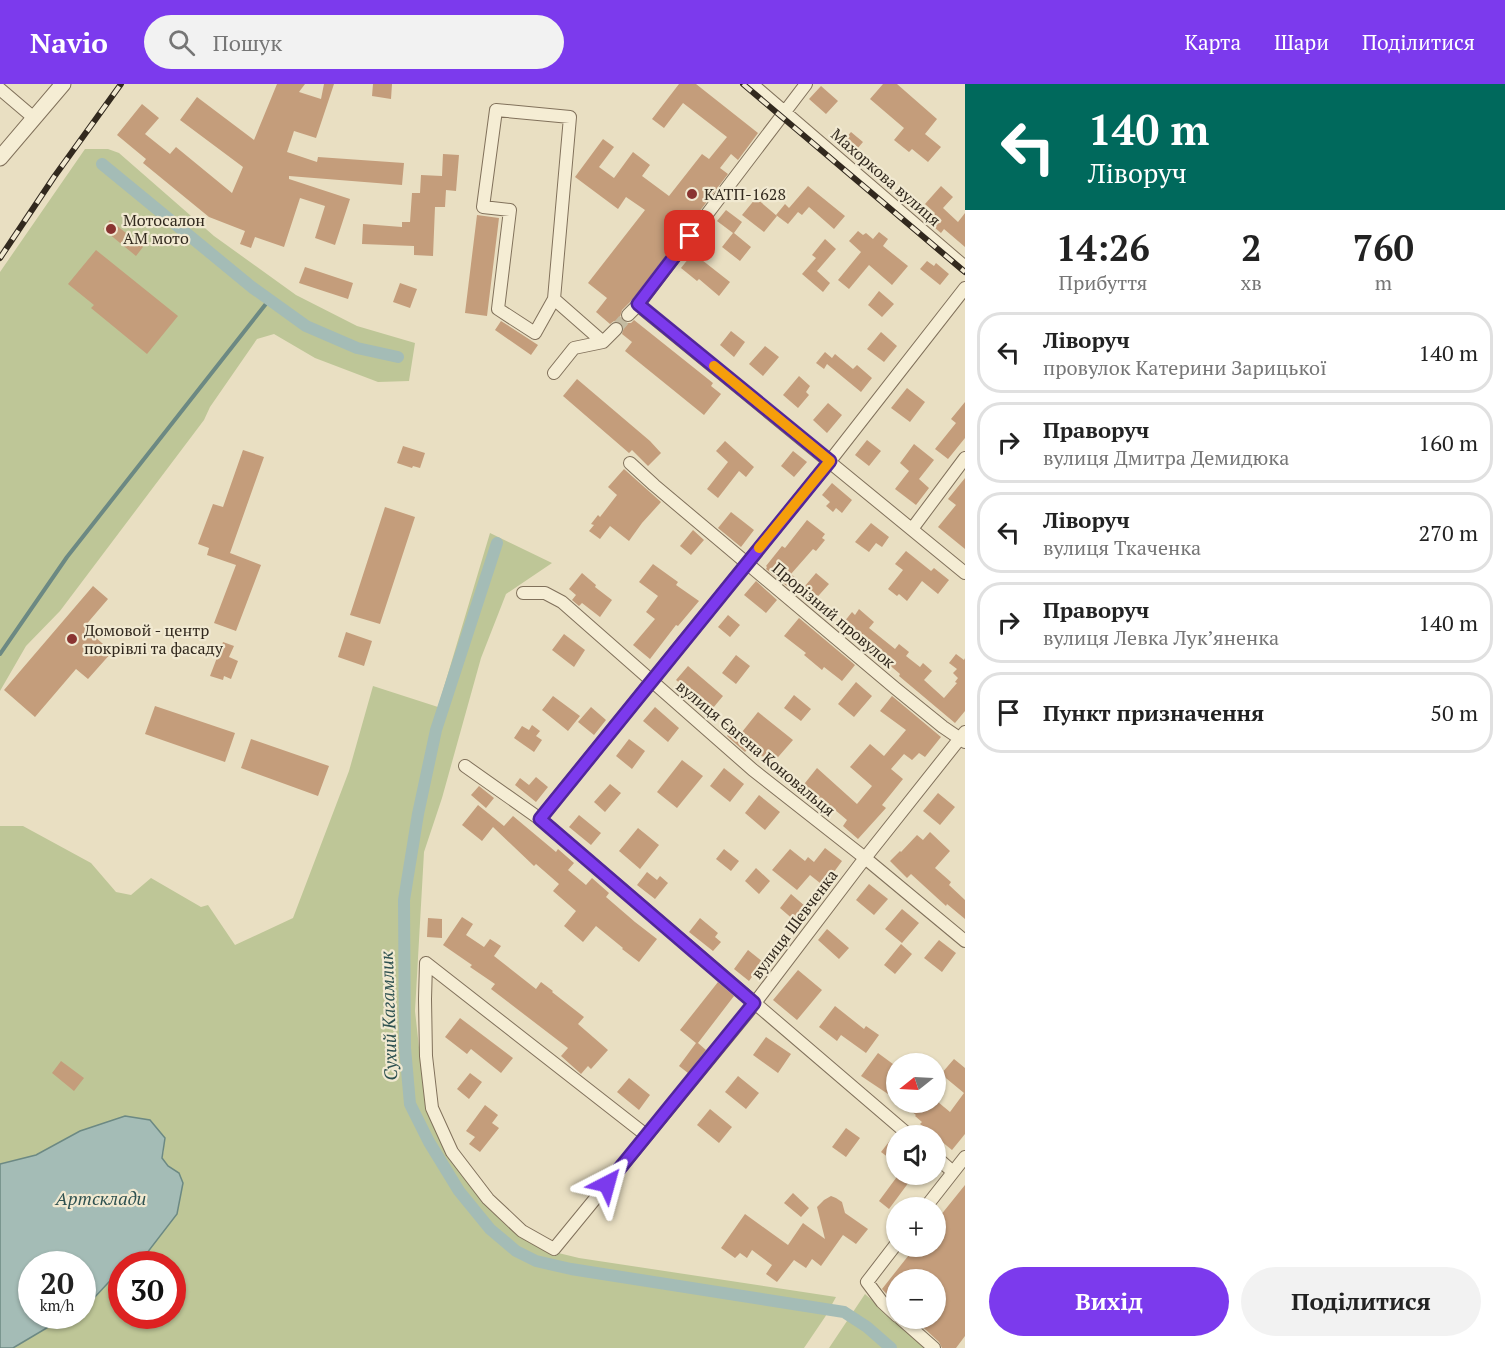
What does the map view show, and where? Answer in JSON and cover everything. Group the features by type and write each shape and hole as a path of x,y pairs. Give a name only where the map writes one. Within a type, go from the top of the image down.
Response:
{"street":[{"path":"0,158 63,84"},
{"name":"Махоркова вулиця","path":"752,84 965,267"},
{"path":"628,315 806,84"},
{"path":"0,89 34,118"},
{"path":"496,110 570,117 554,299 535,333 498,309 510,210 483,207 496,110"},
{"path":"540,819 830,461 965,288"},
{"path":"554,299 603,342"},
{"path":"638,304 965,573"},
{"path":"554,373 574,348 603,342 616,329"},
{"path":"912,529 965,458"},
{"name":"Прорізний провулок","path":"630,463 895,688 943,727 963,737"},
{"name":"вулиця Євгена Коновальця","path":"523,594 545,593 561,602 753,770 865,858 965,941"},
{"name":"вулиця Шевченка","path":"646,1135 426,963 426,1056 432,1108 452,1152 488,1199 522,1231 554,1249 754,1003 865,858 963,737"},
{"path":"465,766 540,819 897,1125"},
{"path":"934,1197 965,1157"},
{"path":"946,1166 953,1172"},
{"path":"886,1306 867,1282 887,1257"},
{"path":"913,1329 934,1348"}],"green space":[{"path":"85,149 108,149 119,153 214,236 296,295 357,326 415,343 409,381 378,382 315,358 274,334 257,339 210,407 204,420 60,611 26,646 0,691 0,272"},
{"path":"490,533 552,563 506,594 481,658 442,798 424,852 415,1011 425,1102 454,1160 494,1210 521,1237 546,1250 579,1258 836,1297 825,1317 804,1348 13,1348 45,1329 96,1329 96,1296 108,1283 108,1329 186,1329 186,1251 148,1251 179,1173 168,1166 162,1158 164,1150 80,1131 36,1155 0,1164 0,826 23,826 91,863 116,892 131,895 151,878 201,907 208,905 235,945 293,918 349,771 373,686 438,707"},
{"path":"865,1294 886,1312 886,1329 905,1329 927,1348 829,1348"}],"water":[{"name":"Артсклади","path":"125,1116 150,1120 165,1138 162,1158 168,1166 179,1173 183,1183 177,1214 149,1251 108,1251 108,1283 96,1296 96,1251 18,1251 18,1329 45,1329 13,1348 0,1348 0,1164 36,1155 80,1131"}],"building":[{"path":"277,84 305,84 299,92 321,99 324,84 334,84 316,138 294,131 287,152 317,162 318,157 404,163 402,185 289,176 289,179 350,199 335,245 315,238 325,206 300,198 284,247 255,237 251,248 240,244 245,231 209,217 143,163 146,159 117,135 142,104 159,118 145,134 170,154 176,147 232,193 243,167 180,120 197,97 254,140"},
{"path":"373,84 392,84 391,99 372,96"},
{"path":"679,84 696,84 758,133 738,160 731,154 720,168 728,174 622,310 620,317 626,323 634,320 713,383 711,386 721,394 704,415 625,351 632,342 622,334 624,327 621,323 614,321 610,324 596,312 607,298 588,283 645,210 626,197 618,209 575,177 603,139 614,147 599,167 614,178 633,152 650,165 642,176 669,196 702,154 709,159 727,137 683,103 664,128 652,119"},
{"path":"883,84 897,84 937,119 925,134 941,147 928,162 912,149 909,152 894,140 904,128 870,99"},
{"path":"821,86 838,101 826,114 809,99"},
{"path":"851,132 863,142 852,155 840,145"},
{"path":"443,154 459,155 456,191 446,190 445,207 435,207 433,256 414,255 414,246 362,244 363,224 402,227 402,222 410,222 412,193 420,193 421,175 442,176"},
{"path":"808,186 845,216 834,229 809,207 802,215 798,212 788,224 776,215 785,204 789,208"},
{"path":"941,186 953,197 943,208 958,222 965,213 965,247 944,229 941,233 928,222 935,213 925,204"},
{"path":"756,198 777,216 764,232 742,215"},
{"path":"726,210 742,222 734,233 751,247 740,261 722,247 733,233 717,221"},
{"path":"477,215 499,218 487,316 465,313"},
{"path":"110,220 143,247 136,256 103,229"},
{"path":"858,231 863,235 866,233 873,239 879,232 888,239 883,246 908,266 892,285 869,265 849,289 838,280 861,252 849,241"},
{"path":"825,239 836,249 817,271 830,283 823,292 802,274 816,258 812,255"},
{"path":"96,250 178,316 147,354 91,308 94,305 68,284"},
{"path":"693,253 730,282 719,296 699,279 697,281 681,268"},
{"path":"927,261 934,266 936,263 949,274 940,285 920,269"},
{"path":"305,267 353,283 348,299 299,283"},
{"path":"400,283 417,289 410,308 393,302"},
{"path":"879,291 894,304 882,317 868,305"},
{"path":"501,321 538,345 531,355 495,330"},
{"path":"731,331 745,342 734,357 720,345"},
{"path":"881,332 897,346 884,362 867,349"},
{"path":"765,346 779,357 763,376 749,364"},
{"path":"825,352 832,358 835,354 853,369 857,365 872,378 861,392 827,364 824,369 816,363"},
{"path":"799,376 810,386 806,392 809,395 798,408 783,395"},
{"path":"577,379 661,453 648,466 632,450 629,453 563,396"},
{"path":"907,388 925,402 910,422 891,408"},
{"path":"965,402 965,438 948,459 935,449 956,423 951,419"},
{"path":"828,403 842,415 827,433 813,420"},
{"path":"867,440 881,451 869,466 855,455"},
{"path":"725,441 754,467 746,477 739,471 718,498 707,489 728,462 716,451"},
{"path":"914,444 934,460 919,479 929,488 916,505 895,489 909,471 900,463"},
{"path":"403,446 425,453 420,468 397,463"},
{"path":"243,450 264,457 230,553 261,565 236,631 214,623 236,565 207,555 209,548 198,544 213,504 223,507"},
{"path":"793,451 807,462 794,477 781,466"},
{"path":"624,469 661,502 629,541 610,526 600,539 589,531 594,525 591,524 598,515 600,517 617,495 608,487"},
{"path":"965,478 965,549 938,527 956,505 948,499"},
{"path":"832,483 852,500 842,513 836,508 833,512 826,506 830,502 822,495"},
{"path":"385,507 415,517 380,624 350,615"},
{"path":"731,512 754,530 741,547 718,528"},
{"path":"807,520 825,534 822,538 825,540 816,551 813,549 791,574 805,586 816,573 829,584 812,603 790,584 788,587 766,569 782,546 785,548"},
{"path":"871,523 889,537 882,547 876,543 869,552 855,542"},
{"path":"693,530 704,540 691,555 680,546"},
{"path":"906,551 931,571 934,568 949,580 938,594 922,581 907,601 888,589 903,570 895,564"},
{"path":"653,564 678,582 676,585 699,601 678,626 676,625 650,659 633,645 655,619 646,612 658,596 639,582"},
{"path":"582,573 612,600 600,617 582,603 579,606 572,600 576,595 569,589"},
{"path":"756,581 777,600 766,613 744,595"},
{"name":"Домовой - центр покрівлі та фасаду","path":"93,586 108,599 84,627 112,652 88,679 76,669 35,717 4,690"},
{"path":"859,609 874,622 869,628 895,649 899,644 909,652 906,656 920,667 923,663 932,671 924,680 944,698 957,683 955,682 958,678 953,673 957,669 949,663 956,654 964,660 965,658 965,711 955,723 859,639 858,641 840,627 852,612 855,615"},
{"path":"728,615 740,625 730,637 718,627"},
{"path":"799,618 855,665 842,681 824,667 822,670 804,655 806,653 784,636"},
{"path":"346,632 372,641 364,666 338,657"},
{"path":"564,634 585,650 574,667 552,650"},
{"path":"223,642 234,646 229,657 238,661 231,679 224,676 223,680 210,676"},
{"path":"736,655 750,666 736,684 722,673"},
{"path":"688,666 723,696 713,708 689,687 687,689 676,680"},
{"path":"856,682 872,696 854,717 838,704"},
{"path":"794,695 811,709 801,721 784,708"},
{"path":"553,696 580,716 568,731 542,710"},
{"path":"892,696 941,737 925,757 919,753 912,760 904,754 891,769 903,779 882,805 886,808 858,839 843,826 847,820 822,799 819,803 801,788 817,768 857,804 872,786 850,767 870,744 884,756 906,730 880,711"},
{"path":"155,706 235,733 225,762 145,734"},
{"path":"591,707 606,720 594,735 578,722"},
{"path":"655,707 679,728 668,742 643,721"},
{"path":"758,712 793,740 772,764 750,746 745,752 727,736 731,731 738,737"},
{"path":"532,725 540,731 536,736 542,740 534,752 514,738 522,726 529,730"},
{"path":"251,739 329,766 318,796 241,768"},
{"path":"629,739 645,751 632,769 616,756"},
{"path":"682,760 703,776 677,808 657,792"},
{"path":"724,768 744,784 730,802 710,786"},
{"path":"536,777 548,787 536,802 515,785 520,778 529,785"},
{"path":"610,784 621,793 605,812 594,802"},
{"path":"479,786 494,798 486,808 471,795"},
{"path":"938,793 955,807 940,825 923,811"},
{"path":"759,795 780,812 765,830 745,813"},
{"path":"478,805 504,826 513,816 556,852 558,849 574,863 568,870 586,885 592,878 609,893 606,897 657,939 639,962 596,926 583,942 564,926 576,911 553,891 559,884 536,864 534,866 493,827 482,841 462,825"},
{"path":"579,815 601,833 591,845 569,827"},
{"path":"638,828 659,845 640,869 619,851"},
{"path":"930,832 950,851 935,868 951,882 949,885 965,900 965,919 947,904 946,906 911,874 907,878 890,861 917,835 923,840"},
{"path":"825,848 842,861 831,876 828,873 820,883 810,875 797,890 772,870 790,849 805,861 808,857 814,862"},
{"path":"724,849 739,861 731,871 716,859"},
{"path":"756,868 770,881 759,894 745,881"},
{"path":"647,872 657,880 660,876 668,883 655,899 637,885"},
{"path":"869,884 888,899 874,915 856,900"},
{"path":"791,894 806,907 795,921 780,908"},
{"path":"902,909 919,923 902,943 885,929"},
{"path":"462,917 473,924 466,935 484,947 490,939 501,946 494,956 536,989 541,982 584,1017 578,1024 608,1050 591,1069 588,1066 581,1074 561,1056 568,1048 491,989 495,984 443,945"},
{"path":"428,918 442,919 442,938 427,937"},
{"path":"700,918 718,933 715,937 721,942 713,951 689,932"},
{"path":"827,929 849,948 839,959 818,940"},
{"path":"939,940 956,953 942,972 924,958"},
{"path":"901,944 912,954 895,974 884,965"},
{"path":"748,950 763,962 749,981 734,969"},
{"path":"798,970 822,990 797,1020 773,1000"},
{"path":"718,982 734,996 698,1043 706,1050 688,1073 679,1066 696,1043 680,1030"},
{"path":"835,1006 864,1029 866,1026 879,1035 866,1053 841,1035 837,1041 819,1027"},
{"path":"460,1018 513,1058 501,1073 471,1049 467,1054 445,1037"},
{"path":"766,1037 791,1054 778,1073 753,1055"},
{"path":"878,1053 886,1059 886,1093 861,1076"},
{"path":"954,1059 965,1068 965,1134 952,1150 946,1145 946,1125 921,1125 922,1122 914,1113 946,1113 946,1109 950,1112 964,1093 946,1078 946,1068"},
{"path":"61,1061 84,1078 74,1091 52,1073"},
{"path":"470,1073 482,1082 469,1099 457,1089"},
{"path":"738,1076 759,1093 746,1109 725,1092"},
{"path":"629,1078 650,1095 639,1110 617,1092"},
{"path":"485,1105 498,1115 492,1123 499,1128 480,1152 469,1144 475,1137 466,1131"},
{"path":"710,1109 732,1127 719,1143 697,1125"},
{"path":"846,1128 860,1138 846,1157 832,1147"},
{"path":"886,1146 886,1156 881,1152"},
{"path":"891,1185 907,1185 898,1197 886,1197 886,1207 879,1201"},
{"path":"965,1185 965,1336 956,1348 942,1348 925,1329 946,1329 946,1269 898,1269 907,1257 946,1257 946,1209"},
{"path":"793,1193 809,1208 801,1217 784,1203"},
{"path":"831,1196 842,1202 845,1213 868,1229 856,1244 843,1235 821,1266 812,1259 806,1268 794,1260 777,1282 766,1274 772,1265 752,1250 747,1258 740,1253 735,1258 721,1248 745,1214 788,1245 803,1223 825,1239 817,1207"}],"waterway":[{"path":"102,164 253,288 306,326 357,348 398,357"},
{"path":"0,654 67,557 269,300"},
{"name":"Сухий Кагамлик","path":"497,543 436,730 418,814 404,900 405,1048 410,1104 429,1142 459,1191 490,1229 516,1251 536,1261 571,1269 844,1312 867,1327 891,1348"}],"tunnel":[{"path":"616,329 628,315"}],"railway":[{"path":"0,258 54,177 121,84"},
{"path":"743,84 965,272"}],"slow traffic":[{"path":"714,366 830,461 759,548"}],"place":[{"name":"КАТП-1628","path":"692,194"},
{"name":"Мотосалон АМ мото","path":"111,229"},
{"name":"Домовой - центр покрівлі та фасаду","path":"72,639"}],"route":[{"path":"607,1184 754,1003 540,819 830,461 638,304 690,236"}]}
